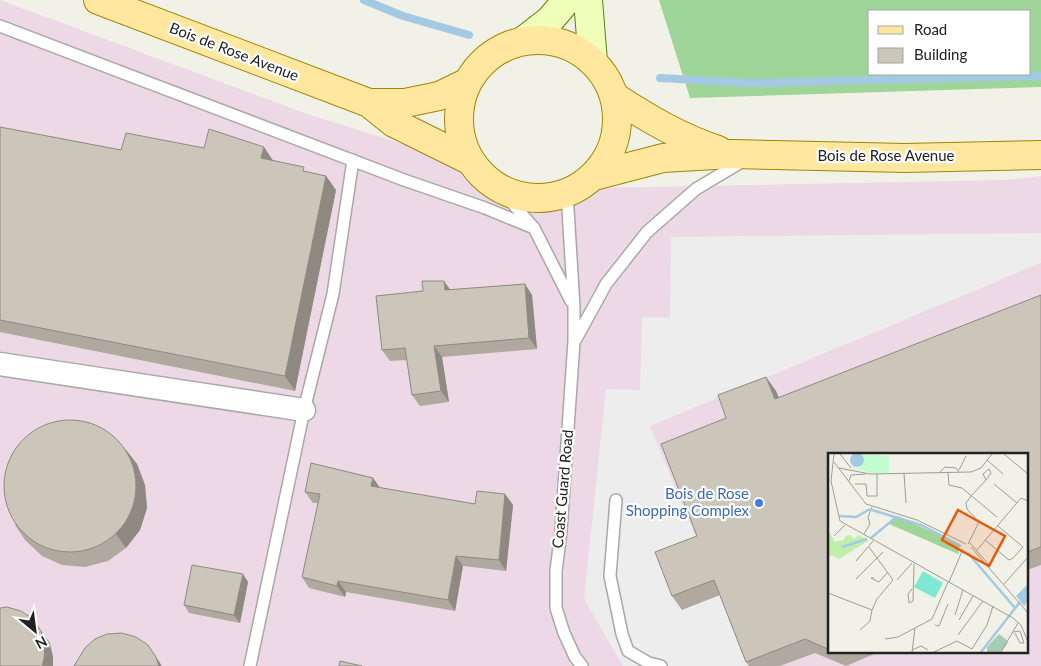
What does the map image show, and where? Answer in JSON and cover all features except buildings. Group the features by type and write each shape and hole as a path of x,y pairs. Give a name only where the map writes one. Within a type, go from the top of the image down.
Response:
{"main road":[{"name":"Bois de Rose Avenue","path":"98,0 369,104 394,123 469,160"},
{"path":"548,40 572,48 593,62 606,78 614,97 618,118 615,140 606,159 594,176 581,186 567,193 544,198 522,197 501,190 483,177 469,160 460,134 459,107 468,82 478,67 491,55 523,41 548,40"},
{"name":"Bois de Rose Avenue","path":"369,104 405,103 439,96 468,82"},
{"name":"Bois de Rose Avenue","path":"614,97 653,122 691,141 742,154"},
{"name":"Bois de Rose Avenue","path":"594,176 664,158 742,154 905,158 1041,155"}],"street":[{"path":"523,41 550,20 567,0"},
{"path":"588,0 593,62"},
{"path":"0,364 304,410"}],"lane":[{"path":"0,26 534,228"},
{"path":"574,341 606,284 647,232 696,189 742,154"},
{"path":"250,666 304,410 333,294 353,160"},
{"name":"Coast Guard Road","path":"501,190 534,228 574,306"},
{"name":"Coast Guard Road","path":"567,193 574,306 574,341 561,531 556,570 556,608 564,634 575,657 582,666"},
{"path":"616,500 610,576 622,634 628,652 649,663 661,666"}],"shaded area":[{"path":"0,0 299,111 542,189 1006,180 1041,176 1041,666 0,666"},
{"path":"1041,233 1041,263 650,426 749,666 623,666 584,599 606,389 640,390 642,317 670,318 671,237"}],"green space":[{"path":"659,0 1041,0 1041,87 690,98"}],"waterway":[{"path":"364,0 403,16 469,35"},
{"path":"660,78 749,83 1041,76"}],"place":[{"name":"Bois de Rose Shopping Complex","path":"759,503"}]}
